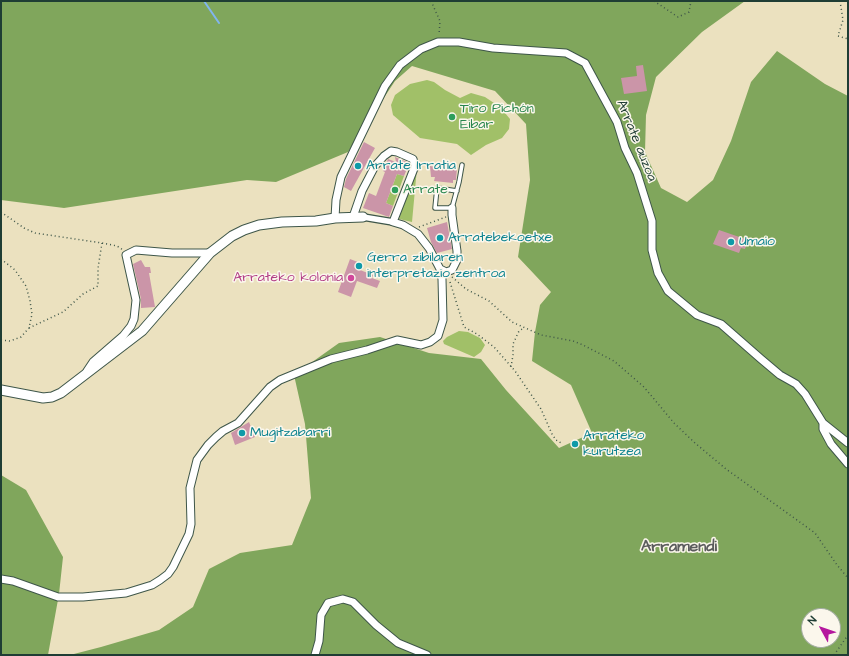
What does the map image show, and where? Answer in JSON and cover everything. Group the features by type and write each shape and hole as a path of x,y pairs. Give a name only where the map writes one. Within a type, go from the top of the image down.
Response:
{"street":[{"name":"Arrate auzoa","path":"335,218 336,200 341,178 385,86 400,65 421,49 438,42 459,42 494,48 566,53 585,63 617,122 625,148 637,173 652,221 652,250 658,273 668,291 697,315 721,324 780,375 796,384 805,394 823,422 848,443"},
{"path":"353,217 362,191 375,166 384,156 391,152 397,152 413,159 415,166 392,222"},
{"path":"443,270 452,270 457,260 458,251 452,212"},
{"path":"1,390 43,398 52,397 61,393 142,331 210,253 232,236 259,225 353,217 392,222 403,225 418,234 443,270 443,320 438,336 430,342 421,345 403,341 389,342 367,350 331,359 280,380 264,392 238,423 223,431 208,445 197,460 192,478 190,497 191,524 189,534 173,567 168,574 160,580 152,585 126,593 58,596 13,581 1,579"},
{"path":"85,374 93,362 123,336 131,326 134,319 136,300 126,255 136,250 172,253 210,253"},
{"name":"Arrate auzoa","path":"823,422 823,429 831,444 848,464"},
{"path":"315,655 319,641 321,615 328,603 343,599 353,602 376,625 398,643 427,655"}],"lane":[{"path":"457,191 437,188 435,208 452,212 457,191 462,164"}],"path":[{"path":"431,1 440,21 438,42"},
{"path":"654,1 678,17 689,12 691,1"},
{"path":"840,1 843,20 838,36 848,39"},
{"path":"1,212 24,228 35,233 102,243 122,248 126,255"},
{"path":"412,230 452,212"},
{"path":"1,340 10,340 21,337 29,328 63,312 83,294 98,286 98,268 102,243"},
{"path":"1,259 14,270 26,286 32,314 29,328"},
{"path":"443,270 466,289 489,301 512,322 541,335 573,341 614,361 644,387 695,444 726,469 815,533 848,578"},
{"path":"449,281 464,327 477,334 494,347 511,367 540,409 552,434 556,440 561,443"},
{"path":"511,367 513,344 519,331 524,328"},
{"path":"834,655 848,635"}],"green space":[{"path":"1,1 745,1 702,32 656,77 646,115 645,152 661,188 687,202 713,180 731,141 751,82 777,51 825,84 848,96 848,655 70,655 159,630 193,607 209,569 240,553 292,545 311,498 305,424 294,375 339,343 380,337 429,353 481,359 506,390 559,448 592,433 571,385 532,361 540,305 551,292 518,257 530,180 526,124 495,91 412,66 395,81 348,152 276,182 247,180 64,208 1,200"},
{"name":"Tiro Pichón Eibar","path":"427,80 434,82 460,98 471,93 485,97 500,107 510,119 509,129 502,138 486,145 471,155 457,144 420,138 393,115 391,105 395,95 410,84"},
{"name":"Arrate","path":"415,168 417,168 412,222 399,219"},
{"name":"Arrate","path":"397,174 404,176 393,206 386,203"},
{"path":"459,331 468,332 480,338 485,345 481,352 474,357 444,344 443,341 447,337"},
{"path":"1,475 26,490 63,557 59,594 48,655 1,655"}],"building":[{"path":"643,65 647,91 624,94 621,78 637,76 636,66"},
{"name":"Arrate Irratia","path":"364,142 375,148 351,191 344,187 346,179"},
{"path":"395,157 409,164 404,176 397,174 386,203 393,206 389,217 363,208 369,193 376,196 388,159 396,162"},
{"path":"436,165 457,168 456,180 453,180 453,183 434,181 435,177 431,177 430,166 436,167"},
{"name":"Arratebekoetxe","path":"447,222 452,249 437,253 431,242 427,228"},
{"name":"Umaio","path":"719,230 748,240 745,249 741,248 739,253 713,244"},
{"name":"Arrateko kolonia","path":"350,259 363,264 360,270 373,275 372,278 380,281 377,288 357,281 351,297 338,292"},
{"path":"141,260 145,267 150,267 151,273 149,273 155,307 141,308 141,299 133,264"},
{"name":"Mugitzabarri","path":"249,422 255,437 235,445 231,433"}],"waterway":[{"path":"204,1 219,23"}],"place":[{"name":"Tiro Pichón Eibar","path":"452,117"},
{"name":"Arrate Irratia","path":"358,166"},
{"name":"Arrate","path":"395,190"},
{"name":"Arratebekoetxe","path":"440,238"},
{"name":"Umaio","path":"731,242"},
{"name":"Gerra zibilaren interpretazio zentroa","path":"359,266"},
{"name":"Arrateko kolonia","path":"351,278"},
{"name":"Mugitzabarri","path":"242,433"},
{"name":"Arrateko kurutzea","path":"575,444"}],"district":[{"name":"Arramendi","path":"679,548"}]}
